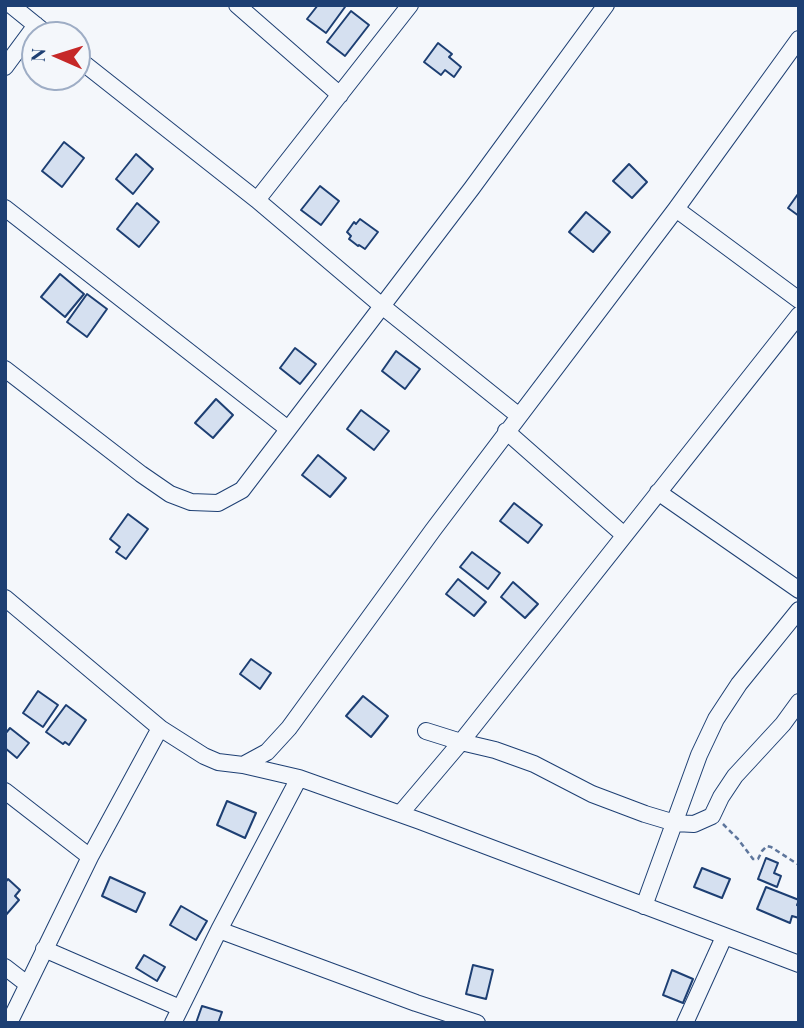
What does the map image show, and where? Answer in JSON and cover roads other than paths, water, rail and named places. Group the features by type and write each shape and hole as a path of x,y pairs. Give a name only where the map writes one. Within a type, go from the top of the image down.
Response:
{"street":[{"path":"11,5 31,21"},
{"path":"237,5 340,95"},
{"path":"257,200 410,5"},
{"path":"5,369 170,494 191,502 218,503 242,490 472,188 606,5"},
{"path":"243,765 267,752 289,728 506,431 676,209 799,39"},
{"path":"5,67 21,51"},
{"path":"91,69 257,200 382,306 519,416"},
{"path":"5,208 288,429"},
{"path":"676,209 799,300"},
{"path":"400,814 461,742 799,315"},
{"path":"506,431 624,535"},
{"path":"658,492 799,590"},
{"path":"5,598 160,728 204,756 218,762 299,778 799,964"},
{"path":"644,906 699,755 716,719 739,684 799,610"},
{"path":"426,731 534,764 592,794 645,814 675,823 694,824 712,816 734,776 783,724 799,702"},
{"path":"9,1023 90,857 160,728"},
{"path":"44,949 177,1015 299,778"},
{"path":"5,791 90,857"},
{"path":"219,930 416,1003 438,1016 477,1023"},
{"path":"685,1023 724,937"},
{"path":"5,967 27,984"}]}
